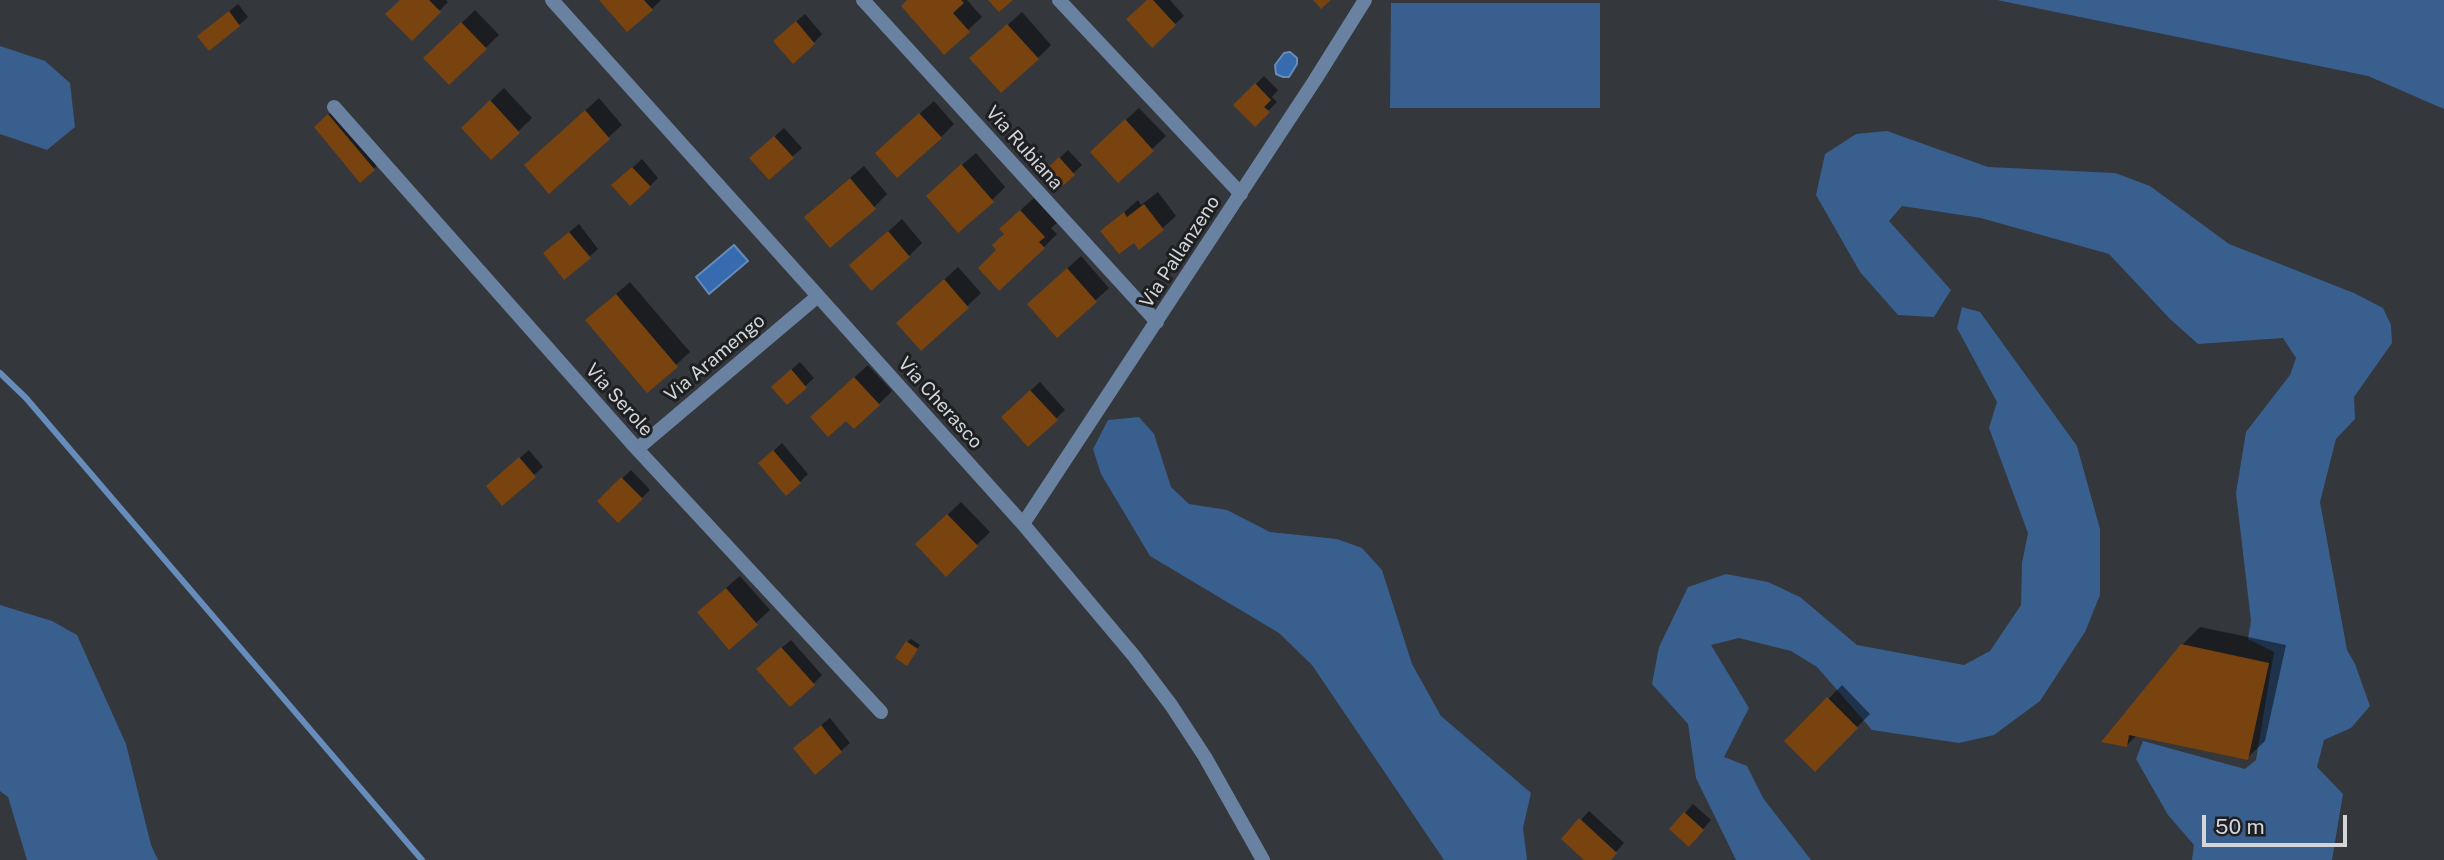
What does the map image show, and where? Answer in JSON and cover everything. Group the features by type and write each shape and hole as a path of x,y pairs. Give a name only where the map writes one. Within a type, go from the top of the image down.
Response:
{"street":[{"name":"Via Cherasco","path":"552,0 1023,524 1134,656 1205,757 1263,860"},
{"name":"Via Rubiana","path":"863,0 1157,322"},
{"path":"1059,0 1241,194"},
{"name":"Via Pallanzeno","path":"1023,524 1241,194 1365,0"},
{"name":"Via Serole","path":"334,107 637,449 881,712"},
{"name":"Via Aramengo","path":"637,449 818,296"}],"shaded area":[{"path":"1997,0 2444,0 2444,109 2368,76"},
{"path":"1391,3 1600,3 1600,108 1390,108"},
{"path":"0,46 45,61 70,83 75,127 47,150 0,134"},
{"path":"1290,52 1297,58 1297,64 1289,77 1276,74 1275,65 1284,53"},
{"path":"1887,131 1988,167 2115,173 2150,186 2229,244 2354,293 2383,308 2391,325 2392,343 2354,397 2355,419 2336,439 2320,502 2347,650 2370,706 2351,728 2324,740 2317,767 2343,794 2332,860 2192,860 2194,845 2168,815 2136,759 2143,741 2245,769 2256,760 2274,652 2248,639 2251,621 2236,493 2246,432 2290,375 2296,358 2283,338 2198,344 2170,319 2109,254 1981,218 1902,206 1889,221 1951,290 1934,317 1898,315 1860,272 1816,195 1825,154 1856,134"},
{"path":"734,245 748,261 709,294 696,277"},
{"path":"1962,307 1980,312 2077,446 2100,529 2100,595 2085,632 2040,701 1994,735 1959,743 1872,730 1817,667 1791,651 1739,638 1711,645 1749,708 1724,757 1747,766 1763,798 1811,860 1736,860 1696,778 1688,724 1652,684 1659,647 1688,587 1726,574 1768,582 1800,597 1857,645 1964,665 1990,651 2021,605 2022,563 2028,533 1989,428 1997,402 1957,328"},
{"path":"1139,417 1154,434 1171,487 1189,504 1227,510 1270,532 1337,539 1362,548 1382,570 1412,664 1441,716 1531,793 1523,828 1527,860 1444,860 1312,665 1279,633 1150,556 1101,474 1093,449 1108,420"},
{"path":"0,605 52,621 77,635 126,744 151,845 158,860 27,860 8,797 0,791"}],"building":[{"path":"400,0 429,0 441,12 412,41 385,14"},
{"path":"599,0 644,0 653,10 627,32"},
{"path":"907,0 961,0 964,3 953,13 970,32 944,55 901,6"},
{"path":"988,0 1013,0 999,12"},
{"path":"1147,0 1153,0 1176,25 1152,48 1126,19"},
{"path":"1313,0 1331,0 1321,9"},
{"path":"229,11 240,26 209,51 197,36"},
{"path":"796,21 815,44 793,64 773,41"},
{"path":"461,22 487,49 449,85 423,58"},
{"path":"1007,24 1039,59 1001,93 969,58"},
{"path":"1255,83 1271,100 1264,107 1270,112 1255,127 1233,105"},
{"path":"490,100 520,133 491,160 461,128"},
{"path":"585,110 610,139 549,194 524,165"},
{"path":"919,113 942,138 897,178 875,153"},
{"path":"328,114 375,170 360,183 314,127"},
{"path":"1125,119 1154,151 1118,183 1090,152"},
{"path":"774,136 794,158 769,180 749,158"},
{"path":"1059,157 1075,175 1058,190 1042,173"},
{"path":"961,164 994,202 958,233 926,196"},
{"path":"632,167 651,187 630,206 611,185"},
{"path":"850,178 876,209 830,248 804,217"},
{"path":"1144,204 1164,230 1139,250 1134,243 1119,254 1100,231 1124,212 1127,217"},
{"path":"1020,210 1045,237 1039,242 1045,248 999,291 978,268 996,250 992,245 1004,234 999,229"},
{"path":"888,231 910,257 871,291 849,265"},
{"path":"569,232 591,258 564,280 543,253"},
{"path":"1067,268 1097,302 1057,338 1027,304"},
{"path":"944,279 969,308 921,351 896,323"},
{"path":"616,294 678,367 647,393 585,320"},
{"path":"791,369 807,388 787,405 771,387"},
{"path":"854,377 880,405 854,429 846,421 828,437 810,417"},
{"path":"1030,390 1058,420 1028,447 1001,417"},
{"path":"773,450 801,483 786,496 758,463"},
{"path":"519,457 536,477 502,506 486,486"},
{"path":"621,477 643,499 618,523 597,501"},
{"path":"947,514 978,546 946,577 915,544"},
{"path":"726,588 758,625 729,650 697,612"},
{"path":"906,641 918,649 907,666 895,658"},
{"path":"2181,644 2269,663 2248,760 2129,735 2127,747 2101,742"},
{"path":"781,647 815,685 790,707 756,669"},
{"path":"1827,697 1858,728 1815,772 1784,741"},
{"path":"821,725 842,752 815,775 793,748"},
{"path":"1684,812 1704,830 1689,847 1669,829"},
{"path":"1579,818 1617,853 1611,860 1584,860 1561,839"}],"waterway":[{"path":"0,373 26,398 422,860"}]}
